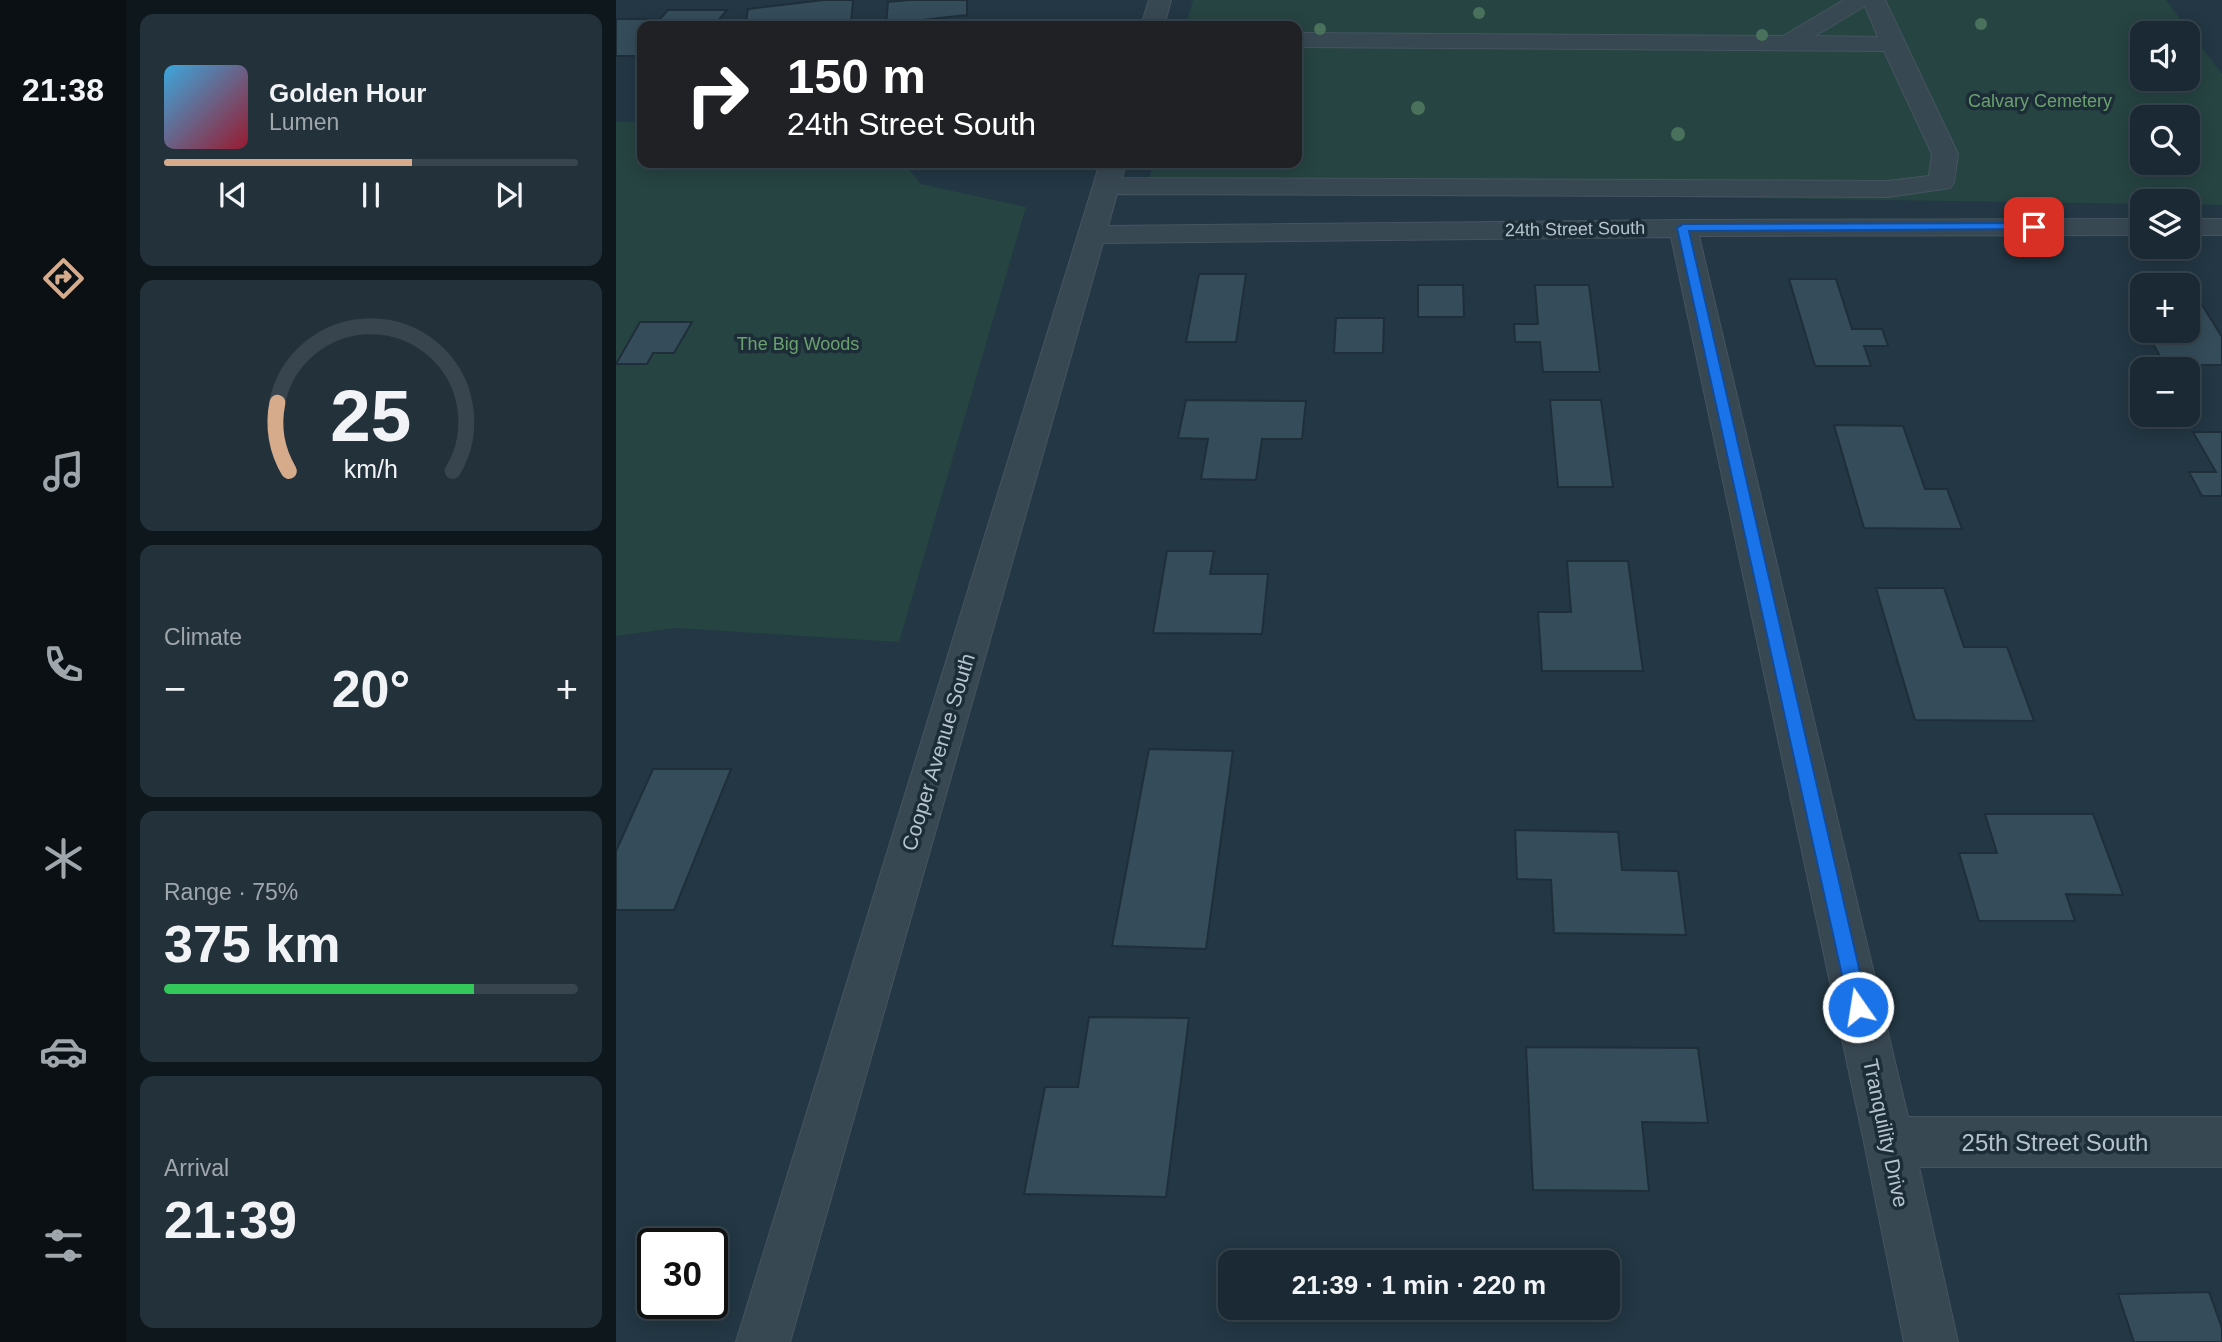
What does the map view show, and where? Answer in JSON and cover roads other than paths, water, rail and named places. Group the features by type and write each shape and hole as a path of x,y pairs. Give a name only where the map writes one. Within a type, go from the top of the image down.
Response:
{"street":[{"path":"1154,21 1160,0"},
{"path":"1788,43 1860,0"},
{"path":"1110,174 1888,189 1941,182 1945,154 1874,0"},
{"path":"1302,40 1893,44"},
{"name":"Cooper Avenue South","path":"763,1342 1110,174"},
{"name":"24th Street South","path":"1092,235 1683,228 2130,227"},
{"path":"2200,227 2222,227"},
{"name":"Tranquility Drive","path":"1683,228 1889,1142 1931,1342"},
{"name":"25th Street South","path":"1889,1142 2222,1142"}],"park label":[{"name":"Calvary Cemetery","path":"2040,101"},
{"name":"The Big Woods","path":"798,344"}]}
